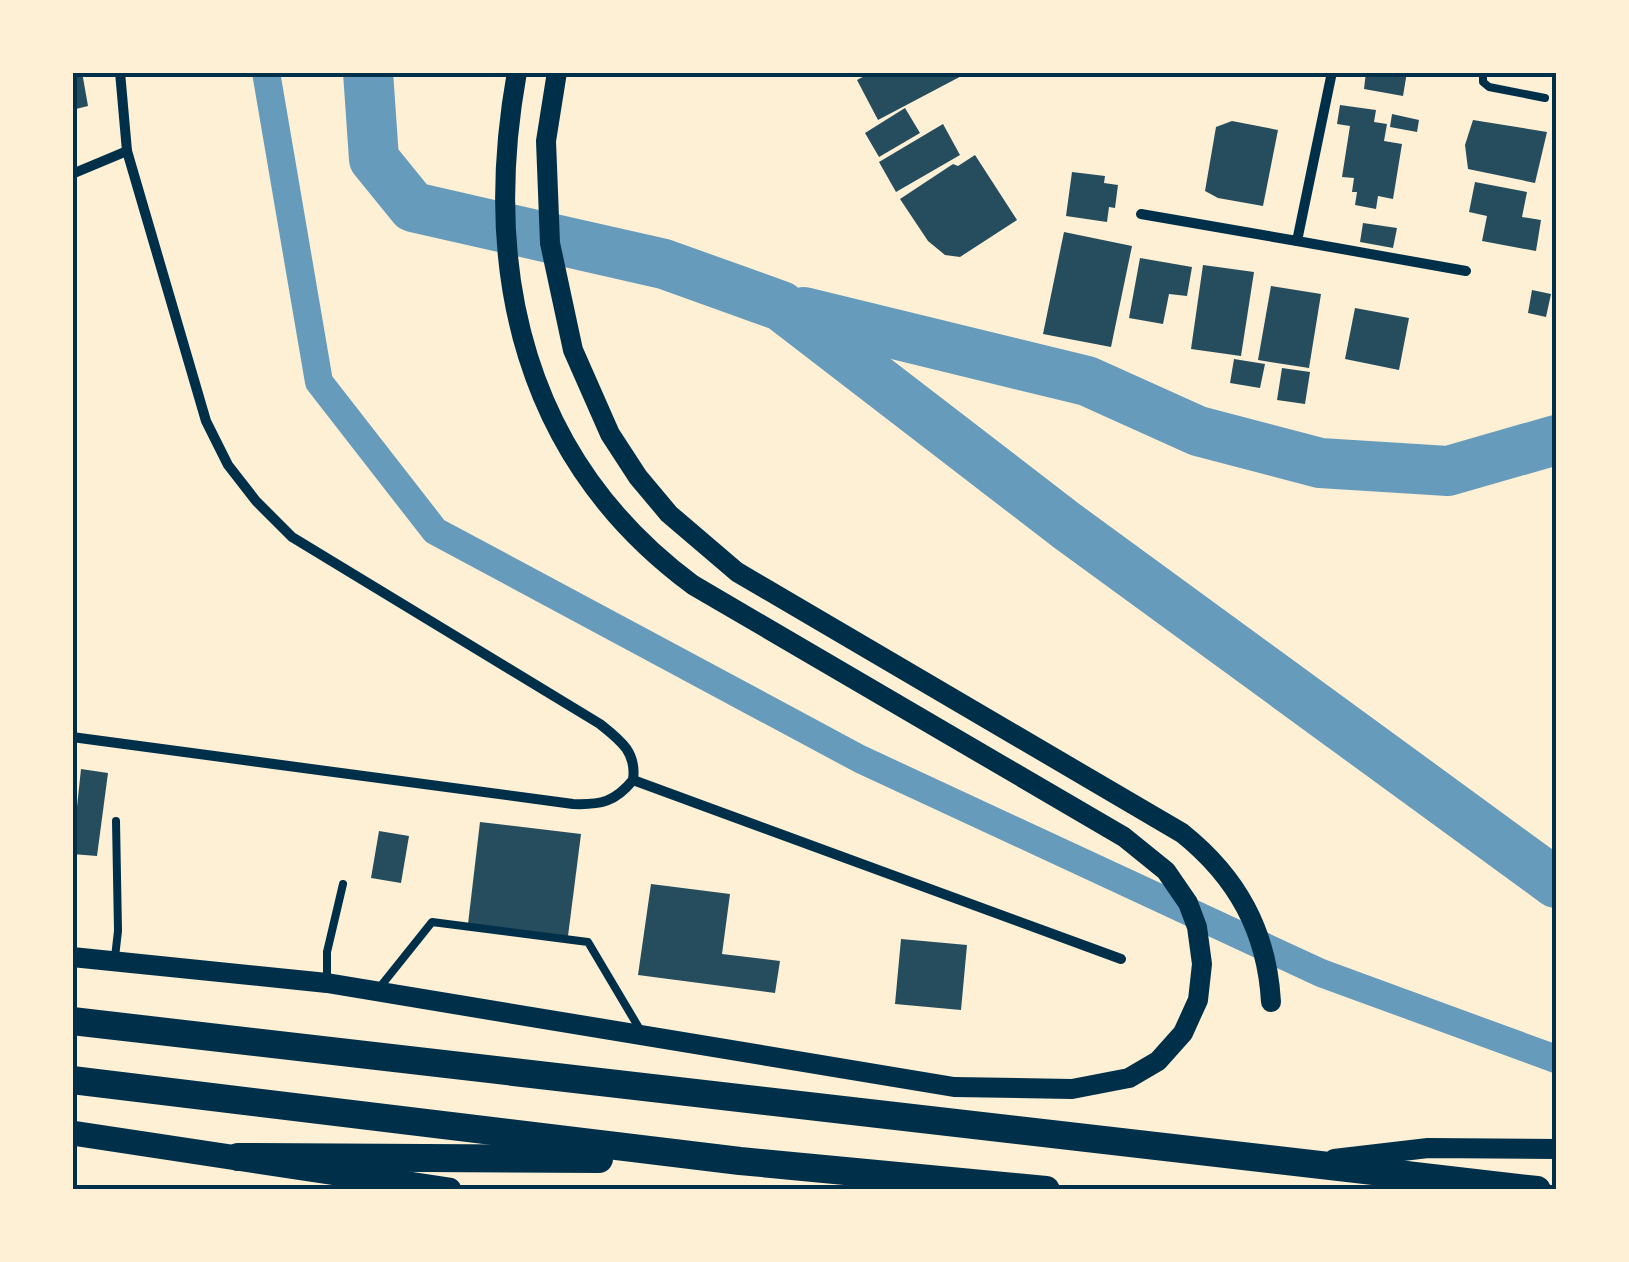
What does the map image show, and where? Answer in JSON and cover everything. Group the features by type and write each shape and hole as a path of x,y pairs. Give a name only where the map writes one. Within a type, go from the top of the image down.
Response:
{"highway":[{"path":"72,1021 1537,1190"},
{"path":"72,1080 740,1161 1046,1190"},
{"path":"238,1157 740,1161"}],"main road":[{"path":"72,956 327,983 954,1088 1072,1089 1111,1083 1146,1070 1174,1046 1192,1016 1201,984 1200,949 1188,903 1166,871 1124,837 693,584 624,528 573,460 545,404 526,348 505,250 506,148 516,72"},
{"path":"556,72 546,142 550,244 572,350 610,434 638,477 669,514 737,572 1182,833 1226,874 1254,923 1266,959 1270,1002"},
{"path":"72,1134 449,1190"},
{"path":"1294,1163 1428,1148 1556,1149"}],"street":[{"path":"72,738 573,804 594,805 619,798 633,780 634,770 628,749 600,724 292,537 228,465 206,421 127,152 120,72"},
{"path":"1297,242 1332,72"},
{"path":"72,174 127,152"},
{"path":"1141,214 1466,272"},
{"path":"633,780 1120,958"}],"lane":[{"path":"1483,72 1489,87 1545,98"},
{"path":"114,962 118,931 116,822"},
{"path":"327,983 327,952 343,884"},
{"path":"377,991 432,922 588,942 644,1037"}],"building":[{"path":"72,72 82,72 88,106 72,110"},
{"path":"872,72 969,72 878,120 857,80"},
{"path":"1366,72 1407,72 1403,96 1364,89"},
{"path":"1340,105 1376,110 1374,122 1387,124 1384,141 1402,144 1393,199 1378,196 1376,209 1355,205 1354,178 1342,177 1350,126 1337,124"},
{"path":"905,108 920,133 879,157 865,133"},
{"path":"1392,114 1419,120 1417,132 1390,127"},
{"path":"1473,120 1547,132 1535,183 1468,169 1465,145"},
{"path":"1232,121 1278,130 1263,206 1218,198 1205,191 1216,127"},
{"path":"943,124 960,155 896,192 879,162"},
{"path":"975,155 1017,220 960,257 945,255 928,241 900,199 953,164 958,166"},
{"path":"1072,172 1105,176 1104,183 1118,185 1115,208 1109,207 1107,222 1066,216"},
{"path":"1475,182 1527,192 1522,217 1541,220 1536,251 1482,241 1487,216 1469,212"},
{"path":"1363,223 1397,228 1393,248 1360,242"},
{"path":"1064,232 1132,246 1111,347 1043,334"},
{"path":"1140,258 1192,267 1187,296 1169,294 1163,324 1129,318"},
{"path":"1203,265 1254,272 1241,356 1191,349"},
{"path":"1271,286 1321,294 1309,368 1258,360"},
{"path":"1532,290 1551,294 1546,317 1528,313"},
{"path":"1355,308 1409,318 1399,370 1345,359"},
{"path":"1234,359 1265,364 1260,388 1230,383"},
{"path":"1282,368 1310,372 1305,404 1277,400"},
{"path":"81,769 108,773 97,856 72,854"},
{"path":"480,822 581,834 568,936 468,924"},
{"path":"379,831 409,836 401,883 371,878"},
{"path":"651,884 730,894 722,954 780,961 775,993 638,975"},
{"path":"901,939 967,945 961,1010 895,1004"}],"waterway":[{"path":"266,72 319,382 435,531 860,759 1321,973 1556,1059"},
{"path":"368,72 374,159 413,207 664,264 781,306 1067,526 1556,883"},
{"path":"804,312 1087,381 1198,431 1320,463 1448,471 1556,440"}]}
